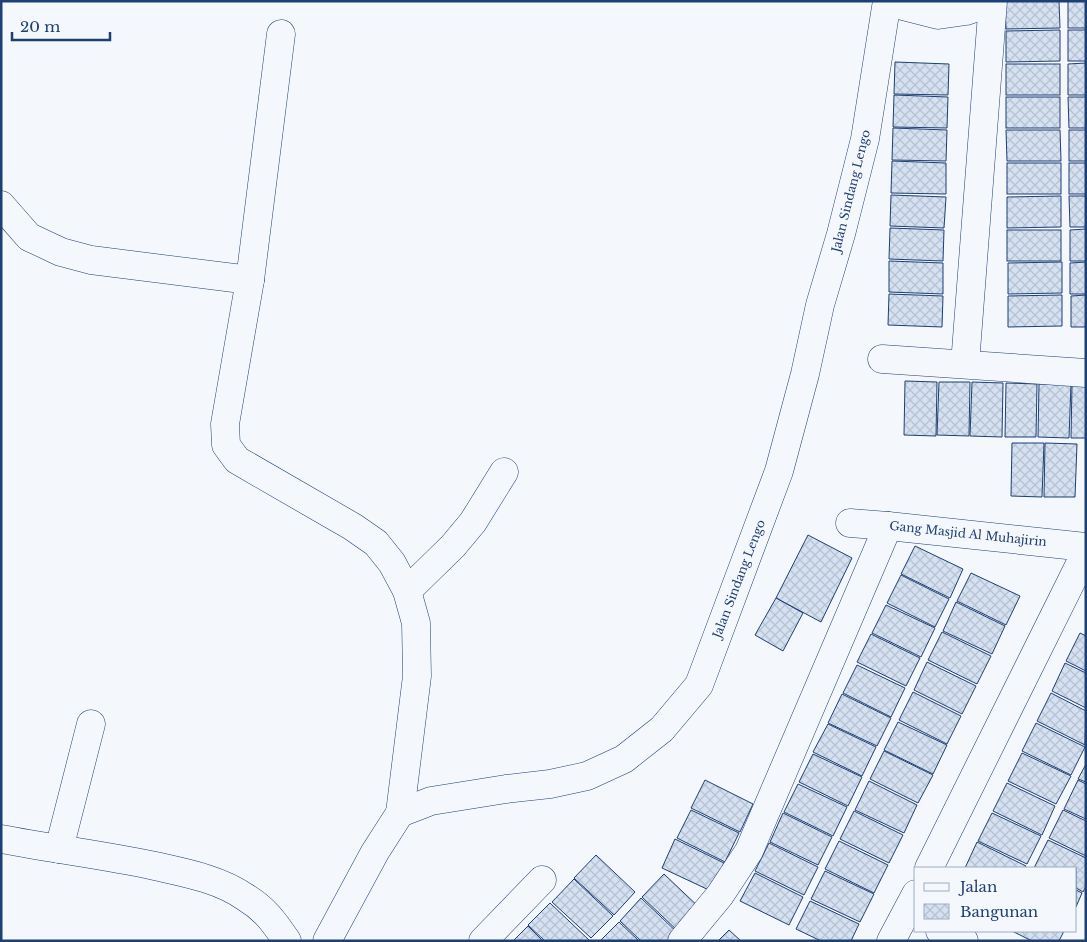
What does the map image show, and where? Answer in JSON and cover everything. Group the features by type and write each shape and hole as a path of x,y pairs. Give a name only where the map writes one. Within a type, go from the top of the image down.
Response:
{"street":[{"path":"887,2 938,15 966,11 992,2 965,364"},
{"name":"Jalan Sindang Lengo","path":"400,813 431,801 506,788 550,784 587,776 624,759 662,729 699,685 779,472 805,374 820,305 841,234 865,139 887,2"},
{"path":"282,34 250,280 225,424 226,445 237,460 353,527 376,543 392,563 407,591 416,623 417,676 400,813 375,852 327,941"},
{"path":"1,205 29,237 61,252 91,260 250,280"},
{"path":"882,360 1086,373"},
{"path":"407,591 453,546 473,522 504,472"},
{"name":"Gang Masjid Al Muhajirin","path":"850,523 1086,547"},
{"path":"682,941 720,895 748,851 888,526"},
{"path":"929,867 1086,552"},
{"path":"59,849 91,724"},
{"path":"1,839 113,857 184,872 214,881 245,896 268,915 287,941"},
{"path":"483,941 542,880"},
{"path":"891,941 912,910"},
{"path":"942,932 964,941"}],"building":[{"path":"1005,1 1059,1 1060,28 1006,29"},
{"path":"1068,1 1086,1 1086,28 1068,28"},
{"path":"1060,30 1060,61 1006,62 1006,31"},
{"path":"1068,30 1086,30 1086,61 1068,61"},
{"path":"895,62 949,64 948,95 894,94"},
{"path":"1086,63 1086,95 1068,95 1068,64"},
{"path":"1006,64 1060,64 1060,95 1006,95"},
{"path":"894,95 948,97 947,128 893,127"},
{"path":"1006,97 1060,97 1060,128 1006,128"},
{"path":"1068,97 1086,97 1086,128 1069,128"},
{"path":"893,128 947,130 946,161 892,160"},
{"path":"1006,130 1060,130 1061,161 1007,161"},
{"path":"1069,130 1086,130 1086,161 1069,161"},
{"path":"892,161 946,163 946,194 891,193"},
{"path":"1007,163 1061,163 1061,194 1007,194"},
{"path":"1069,163 1086,163 1086,194 1069,194"},
{"path":"891,195 946,197 944,228 890,226"},
{"path":"1061,196 1061,227 1007,228 1007,197"},
{"path":"1069,196 1086,196 1086,227 1070,227"},
{"path":"890,228 944,230 943,261 889,259"},
{"path":"1086,229 1086,261 1070,261 1070,230"},
{"path":"1007,230 1061,230 1061,261 1007,261"},
{"path":"889,261 943,263 943,294 889,292"},
{"path":"1062,262 1062,293 1008,294 1008,263"},
{"path":"1086,262 1086,294 1070,294 1070,263"},
{"path":"889,294 943,296 942,327 888,325"},
{"path":"1062,295 1062,326 1008,327 1008,296"},
{"path":"1086,295 1086,327 1071,327 1071,296"},
{"path":"905,381 937,382 936,436 904,435"},
{"path":"939,382 970,382 969,436 937,435"},
{"path":"972,382 1003,383 1002,437 970,436"},
{"path":"1006,383 1037,384 1036,437 1005,437"},
{"path":"1039,384 1071,384 1069,438 1038,437"},
{"path":"1072,384 1086,385 1086,438 1071,438"},
{"path":"1012,443 1044,443 1042,497 1011,496"},
{"path":"1045,443 1077,444 1075,497 1044,497"},
{"path":"808,535 852,558 821,622 776,598"},
{"path":"915,546 963,569 950,598 901,574"},
{"path":"971,573 1020,596 1006,625 957,601"},
{"path":"901,575 949,599 935,627 887,603"},
{"path":"776,598 803,613 783,651 755,635"},
{"path":"956,602 1005,626 992,654 943,631"},
{"path":"886,605 935,628 921,657 872,633"},
{"path":"942,632 991,656 977,684 928,660"},
{"path":"1080,633 1086,636 1086,671 1066,661"},
{"path":"871,634 920,658 906,686 857,662"},
{"path":"927,662 976,686 962,714 914,690"},
{"path":"1065,663 1086,673 1086,708 1052,691"},
{"path":"857,665 905,688 891,717 843,693"},
{"path":"913,692 961,716 947,744 899,720"},
{"path":"1051,693 1086,711 1085,745 1037,721"},
{"path":"842,694 891,718 877,746 828,723"},
{"path":"898,722 947,745 933,774 884,750"},
{"path":"1036,723 1085,747 1071,775 1022,751"},
{"path":"828,724 876,747 862,776 813,752"},
{"path":"884,751 933,775 918,803 870,779"},
{"path":"1022,753 1071,776 1056,804 1008,781"},
{"path":"813,754 862,777 848,806 799,782"},
{"path":"1086,764 1086,782 1078,779"},
{"path":"705,780 753,804 740,832 691,808"},
{"path":"1078,780 1086,784 1086,819 1064,809"},
{"path":"869,781 917,805 904,833 855,810"},
{"path":"1007,783 1055,806 1042,835 993,811"},
{"path":"798,784 847,807 833,836 784,812"},
{"path":"691,810 739,833 725,862 677,838"},
{"path":"1063,810 1086,821 1086,856 1049,838"},
{"path":"854,811 903,835 889,863 840,839"},
{"path":"783,813 832,837 818,865 770,842"},
{"path":"992,813 1041,836 1027,864 978,841"},
{"path":"675,839 724,863 711,891 662,868"},
{"path":"1048,840 1086,858 1086,886 1083,892 1077,889 1077,867 1034,867"},
{"path":"839,841 888,865 874,893 825,869"},
{"path":"977,842 1026,866 1026,867 965,867"},
{"path":"769,843 818,867 804,895 755,871"},
{"path":"596,855 635,892 614,915 574,878"},
{"path":"825,871 874,894 860,922 811,899"},
{"path":"755,873 803,897 789,925 740,901"},
{"path":"664,874 703,911 681,934 642,897"},
{"path":"574,879 613,916 591,938 552,902"},
{"path":"1077,890 1082,893 1077,905"},
{"path":"641,898 680,935 675,941 641,941 620,921"},
{"path":"810,901 859,924 851,941 821,941 796,929"},
{"path":"550,903 589,941 545,941 528,925"},
{"path":"619,922 639,941 600,941"},
{"path":"528,926 543,941 513,941"},
{"path":"729,930 741,941 718,941"},
{"path":"1014,932 1064,932 1059,941 1032,941"}]}
